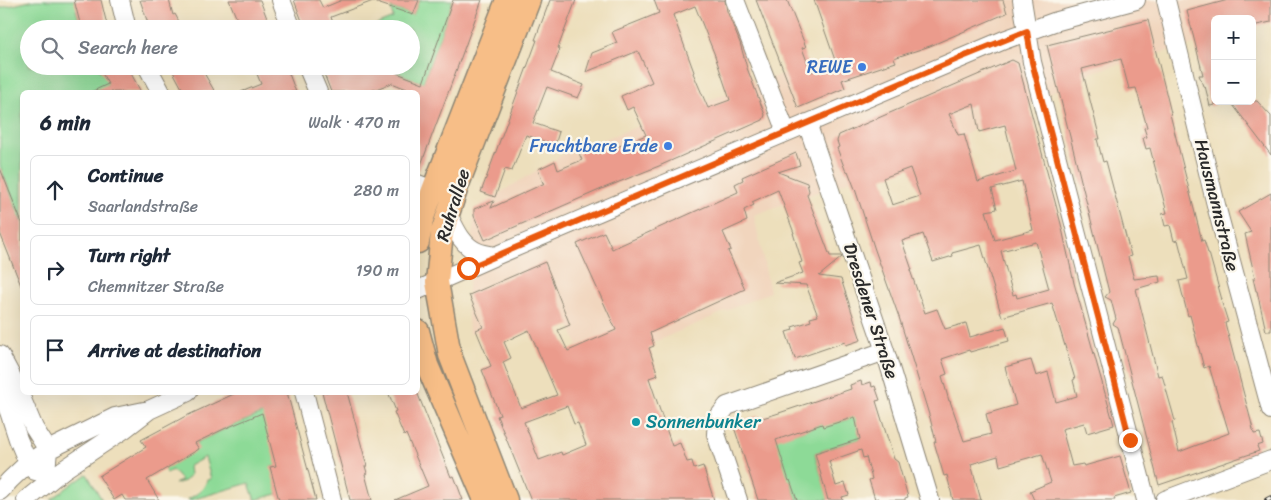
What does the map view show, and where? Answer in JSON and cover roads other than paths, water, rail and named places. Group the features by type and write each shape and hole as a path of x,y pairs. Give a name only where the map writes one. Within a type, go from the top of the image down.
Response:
{"main road":[{"name":"Ruhrallee","path":"420,231 425,187 507,0"},
{"name":"Ruhrallee","path":"506,500 450,355 427,286 458,184 528,0"},
{"path":"420,339 427,365 485,500"}],"street":[{"path":"120,0 125,20"},
{"path":"280,0 288,20"},
{"path":"735,0 786,132"},
{"path":"1022,0 1032,62 1146,500"},
{"path":"427,286 960,58 1054,22 1136,0"},
{"name":"Hausmannstraße","path":"1166,0 1217,209 1271,410"},
{"path":"152,75 160,90"},
{"path":"311,75 317,90"},
{"name":"Dresdener Straße","path":"807,123 885,351 930,500"},
{"path":"448,214 459,236 466,245 478,252 495,256"},
{"path":"738,500 716,434 717,419 727,406 885,351"},
{"path":"0,355 20,395"},
{"path":"0,384 28,464 45,483"},
{"path":"20,395 34,428 48,450 45,483"},
{"path":"0,492 28,464 48,450 115,418 149,410 182,395"},
{"path":"305,395 332,500"},
{"path":"26,500 75,461 123,430 149,410"},
{"path":"1165,500 1271,460"}],"railway":[{"path":"1267,500 1271,498"}],"place":[{"name":"REWE","path":"862,67"},
{"name":"Fruchtbare Erde","path":"668,146"},
{"name":"Sonnenbunker","path":"636,422"}]}
